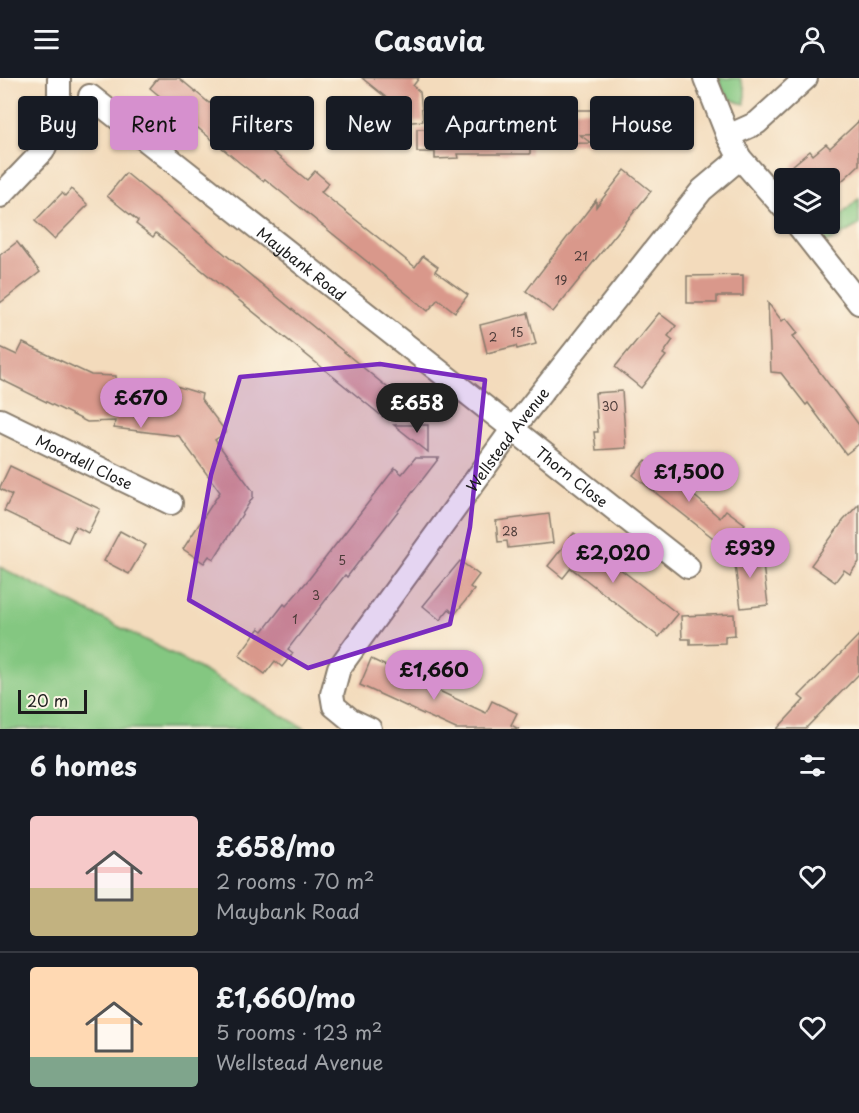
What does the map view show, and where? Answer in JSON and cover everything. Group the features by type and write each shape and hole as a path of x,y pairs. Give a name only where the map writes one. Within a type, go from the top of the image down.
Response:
{"street":[{"path":"0,196 43,151 59,113 59,78"},
{"path":"705,78 728,136 740,158 774,197"},
{"path":"728,136 758,123 806,78"},
{"name":"Maybank Road","path":"98,102 512,430"},
{"name":"Wellstead Avenue","path":"370,729 351,720 334,706 332,694 339,668 512,430 702,190 740,158"},
{"path":"805,234 859,303"},
{"name":"Moordell Close","path":"0,420 171,503"},
{"name":"Thorn Close","path":"512,430 688,567"}],"highlighted area":[{"path":"380,364 485,380 470,527 450,624 308,668 189,600 211,475 240,377"}],"green space":[{"path":"719,78 740,78 745,90 745,104 727,96"},
{"path":"859,198 859,225 825,244 819,236 840,234 840,216"},
{"path":"0,567 179,657 306,729 0,729"}],"building":[{"path":"158,78 179,78 210,103 210,138 198,128 198,96 160,96 150,88"},
{"path":"362,78 419,78 413,86 420,92 423,121 412,122 412,96 384,96"},
{"path":"578,110 590,110 590,135 580,135 590,143 578,143"},
{"path":"859,121 859,165 840,183 840,168 794,168 792,166 810,151 813,155 826,144 830,148"},
{"path":"417,129 424,129 424,150 530,150 530,154 458,154 459,158 435,159 435,152 417,152"},
{"path":"224,150 270,150 307,180 315,171 329,183 321,192 415,267 423,256 438,267 435,271 468,295 455,312 438,299 428,311 265,179 263,181"},
{"path":"625,170 651,191 553,312 526,291 596,200 596,207"},
{"path":"126,173 399,397 383,417 156,233 153,237 136,224 138,221 107,196"},
{"path":"71,189 88,205 54,239 35,221 62,193 65,196"},
{"path":"17,242 40,272 0,303 0,255"},
{"path":"743,275 743,296 717,296 717,303 687,303 687,276"},
{"path":"768,303 782,321 786,318 798,333 793,336 859,425 859,444 846,454 808,403 806,405 781,373 771,372"},
{"path":"528,313 536,344 487,353 480,325"},
{"path":"659,313 676,326 668,336 673,340 663,354 666,356 641,388 615,367"},
{"path":"23,343 91,375 116,376 116,391 174,397 176,386 202,394 201,399 226,432 215,440 253,491 253,497 214,559 209,556 204,563 183,549 220,492 179,436 114,428 115,421 87,422 0,379 0,347 17,355"},
{"path":"622,391 626,448 596,450 594,432 598,432 595,393"},
{"path":"394,425 428,425 428,452"},
{"path":"415,458 439,458 288,649 293,653 282,667 275,661 265,674 239,655 259,628 263,631 284,604 286,606 309,579 395,468 402,474"},
{"path":"646,460 655,468 658,464 669,474 672,470 695,488 691,493 720,518 726,510 745,524 726,548 633,475"},
{"path":"10,466 100,509 88,533 75,526 68,542 4,511 12,495 0,487"},
{"path":"859,504 859,562 850,574 844,570 835,582 811,565 843,521"},
{"path":"549,514 553,543 508,548 507,541 498,542 496,521"},
{"path":"120,531 146,545 129,574 104,561"},
{"path":"574,533 678,614 659,637 571,568 563,578 548,566"},
{"path":"753,549 754,558 762,557 768,605 741,608 733,551"},
{"path":"460,561 479,575 470,587 474,590 455,614 449,609 440,620 423,606"},
{"path":"734,614 735,635 725,636 725,643 690,644 690,639 682,639 681,616"},
{"path":"859,635 859,674 805,729 777,729 804,700 799,696"},
{"path":"371,659 486,713 492,701 517,713 511,725 519,729 456,729 360,685"}]}
